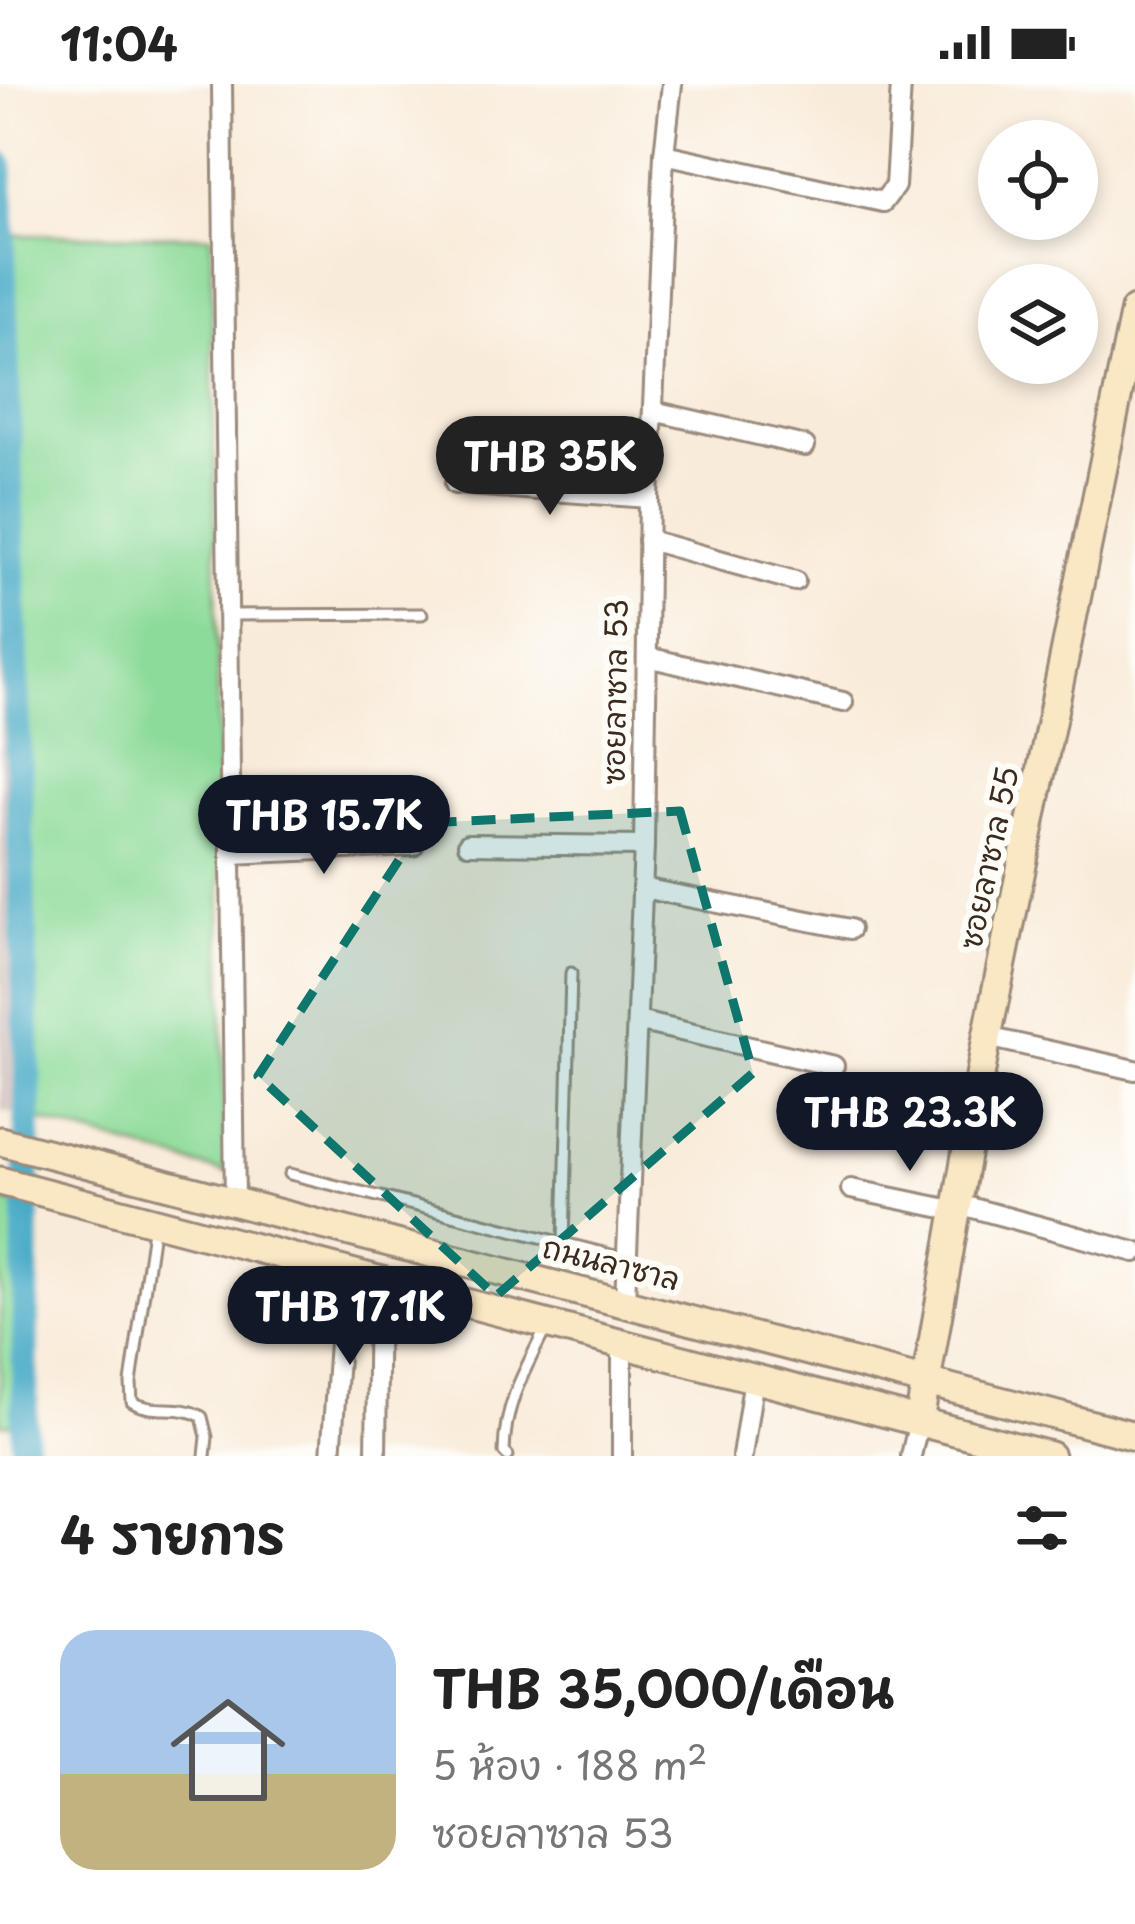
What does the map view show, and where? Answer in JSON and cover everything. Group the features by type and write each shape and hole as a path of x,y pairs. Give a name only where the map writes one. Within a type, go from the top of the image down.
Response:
{"street":[{"path":"222,84 236,1203"},
{"name":"ซอยลาซาล 53","path":"625,1301 643,888 649,498 664,154 672,84"},
{"path":"664,154 883,202 895,186 902,84"},
{"name":"ซอยลาซาล 55","path":"919,1420 988,1036 1135,310"},
{"path":"653,411 805,446"},
{"path":"455,484 649,498"},
{"path":"649,540 795,581"},
{"path":"647,657 843,702"},
{"path":"468,844 644,846"},
{"path":"232,854 413,846"},
{"path":"643,888 850,928"},
{"path":"637,1021 834,1066"},
{"path":"988,1036 1135,1070"},
{"name":"ถนนลาซาล","path":"0,1139 1135,1436"},
{"path":"0,1181 1050,1456"},
{"path":"851,1189 958,1208 1135,1252"},
{"path":"331,1456 344,1272"},
{"path":"376,1456 378,1280"},
{"path":"622,1343 622,1456"},
{"path":"742,1456 754,1378"},
{"path":"911,1456 919,1420"}],"lane":[{"path":"230,615 422,614"},
{"path":"564,1243 571,973"},
{"path":"290,1174 627,1259"},
{"path":"154,1222 130,1394 139,1407 193,1411 202,1417 206,1456"},
{"path":"508,1456 504,1427 510,1400 548,1323"}],"highlighted area":[{"path":"680,811 753,1073 496,1296 258,1076 423,823"}],"shaded area":[{"path":"0,431 27,1117 0,1110"}],"green space":[{"path":"13,235 211,236 225,1173 37,1119"},
{"path":"0,1200 18,1205 17,1425 0,1424"}],"waterway":[{"path":"0,165 28,1084 24,1456"}]}
